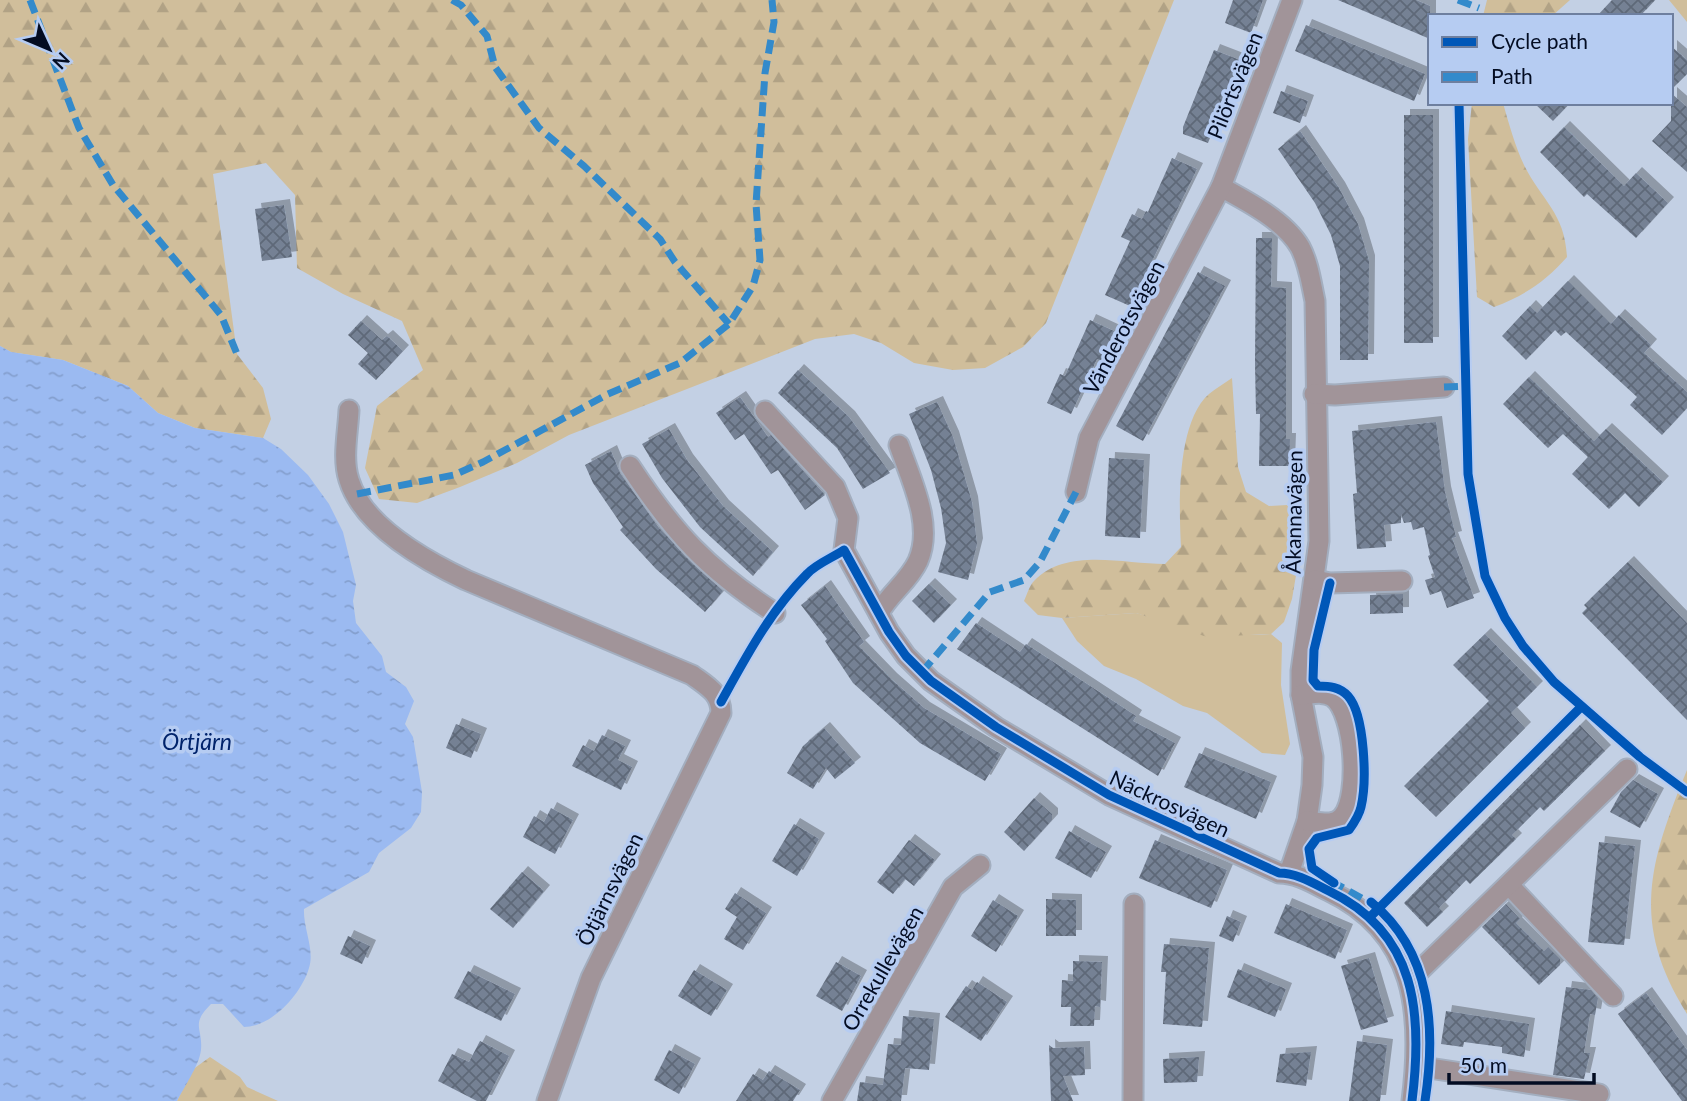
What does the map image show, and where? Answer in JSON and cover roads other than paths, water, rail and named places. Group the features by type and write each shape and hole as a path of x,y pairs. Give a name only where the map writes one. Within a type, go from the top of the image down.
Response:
{"street":[{"name":"Pilörtsvägen","path":"1221,187 1292,0"},
{"name":"Åkannavägen","path":"1221,187 1246,200 1286,230 1300,246 1309,270 1315,301 1314,394 1320,541 1303,638 1301,695 1313,757 1307,821 1289,873"},
{"name":"Vänderotsvägen","path":"1076,492 1089,438 1221,187"},
{"path":"1314,394 1335,396 1444,387"},
{"name":"Ötjärnsvägen","path":"349,410 346,456 349,480 369,511 406,547 433,565 466,580 692,675 713,690 721,702 721,713 591,978 547,1101"},
{"name":"Näckrosvägen","path":"765,411 835,486 848,518 844,550 906,656 931,681 996,727 1109,795 1279,873 1289,873 1338,896 1370,916 1390,940 1410,980 1418,1029 1412,1101"},
{"path":"879,613 889,596 918,562 922,544 918,502 899,445"},
{"path":"630,466 657,507 706,564 730,584 775,613"},
{"path":"1315,580 1330,583 1402,581"},
{"path":"1301,695 1323,693 1343,706 1349,725 1353,774 1343,817 1331,823 1307,821"},
{"path":"1410,980 1510,886 1627,769"},
{"name":"Orrekullevägen","path":"832,1101 953,887 980,865"},
{"path":"1510,886 1614,996"},
{"path":"1133,1101 1134,904"},
{"path":"1416,1066 1599,1094"}],"water":[{"name":"Örtjärn","path":"0,346 11,352 63,360 128,386 158,413 195,428 263,438 281,449 308,475 329,504 343,532 356,585 353,601 356,623 382,656 386,672 406,687 414,701 405,724 413,737 422,792 421,812 411,828 379,853 369,872 304,909 310,946 309,968 299,989 284,1008 264,1022 244,1027 223,1004 211,1004 205,1011 199,1022 200,1056 177,1101 0,1101"}]}
